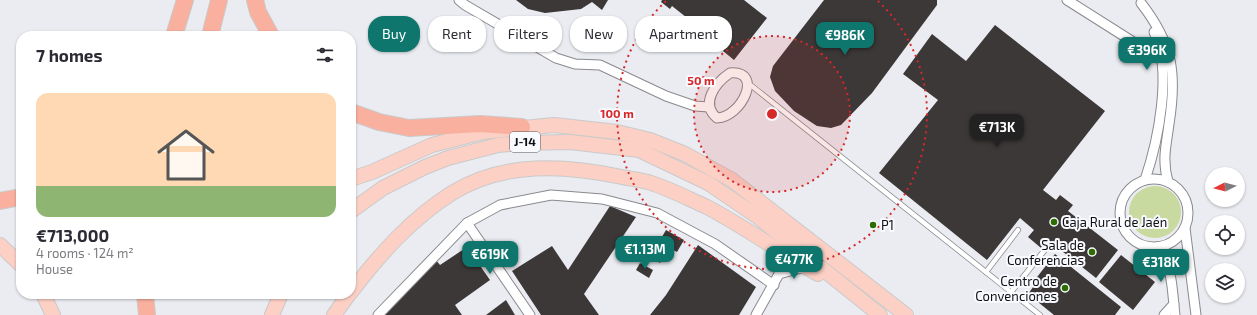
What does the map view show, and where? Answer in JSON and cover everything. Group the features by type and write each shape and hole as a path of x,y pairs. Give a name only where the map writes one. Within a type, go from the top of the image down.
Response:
{"highway":[{"path":"176,31 185,0"},
{"path":"211,31 219,0"},
{"path":"255,0 258,12 268,31"},
{"path":"356,114 378,122 409,128 480,124 522,127"},
{"path":"0,201 16,197"},
{"path":"145,299 147,315"}],"main road":[{"path":"356,177 372,172 432,145 483,132 554,125 617,132 644,139 685,154 732,180 906,315"},
{"name":"J-14","path":"356,207 383,188 425,167 474,151 521,143 570,142 639,150 708,183 758,217 880,315"},
{"path":"356,286 396,238 453,192 489,176 521,170 554,167 590,170 651,183 707,208 774,243 805,266 856,296"},
{"path":"0,245 16,260"},
{"path":"46,299 53,315"},
{"path":"272,315 279,299"},
{"path":"334,315 346,299"}],"street":[{"path":"459,0 470,8 556,58 575,64 600,65 666,96 696,106 708,107 718,118 728,116 740,104 746,94 748,83 740,74 730,73 724,77 710,96 708,107"},
{"path":"1067,0 1173,67"},
{"path":"1145,180 1154,154 1157,133 1162,81 1162,60 1155,35 1141,3 1168,49 1173,67 1173,104 1164,160 1168,182"},
{"path":"1149,53 1162,81"},
{"path":"1185,228 1174,241 1158,247 1146,246 1136,241 1127,233 1122,222 1121,211 1126,194 1134,186 1145,180 1158,179 1175,186 1185,198 1188,213 1185,228 1196,315"},
{"path":"378,315 467,223 500,205 550,195 602,198 657,214 715,244 774,285"},
{"path":"467,223 530,315"},
{"path":"1158,247 1167,261 1175,315"},
{"path":"756,315 779,274 805,266"},
{"path":"1164,315 1174,304"}],"lane":[{"path":"748,83 1040,315"},
{"path":"708,183 720,196 767,231"},
{"path":"986,272 1018,230"},
{"path":"774,243 779,274"},
{"path":"1011,292 1044,251"}],"green space":[{"path":"1150,186 1160,186 1174,193 1181,207 1181,217 1174,231 1160,238 1150,238 1140,234 1133,227 1129,217 1129,207 1133,197 1140,190"}],"building":[{"path":"516,0 608,0 602,10 592,2 581,9 545,13 528,9"},
{"path":"662,0 744,0 767,18 734,60 724,52 732,52 732,16 685,16 672,6 670,9 661,2"},
{"path":"824,0 937,0 937,5 872,93 841,125 831,128 817,126 794,111 775,91 770,77 773,66"},
{"path":"995,25 1105,111 1043,190 1056,200 1060,195 1073,205 1068,211 1118,250 1096,278 1048,240 1041,248 1028,237 1034,230 1020,218 987,260 879,173 938,100 903,74 932,34 966,61"},
{"path":"610,206 636,217 584,294 599,315 541,315 512,271 552,246 568,270"},
{"path":"666,230 684,240 677,252 659,242"},
{"path":"698,245 756,287 739,315 650,315 666,295"},
{"path":"467,247 490,280 455,305 462,315 378,315 435,259 440,265"},
{"path":"651,248 664,256 660,263 647,255"},
{"name":"Centro de Convenciones","path":"1055,254 1121,307 1115,315 1054,315 1028,294 1036,283 1034,281"},
{"path":"1121,255 1155,282 1133,310 1099,282"},
{"path":"640,263 653,270 649,278 636,270"},
{"path":"506,300 515,315 486,315"}],"place":[{"name":"Caja Rural de Jaén","path":"1054,222"},
{"name":"P1","path":"873,225"},
{"name":"Sala de Conferencias","path":"1092,252"},
{"name":"Centro de Convenciones","path":"1065,288"}]}
